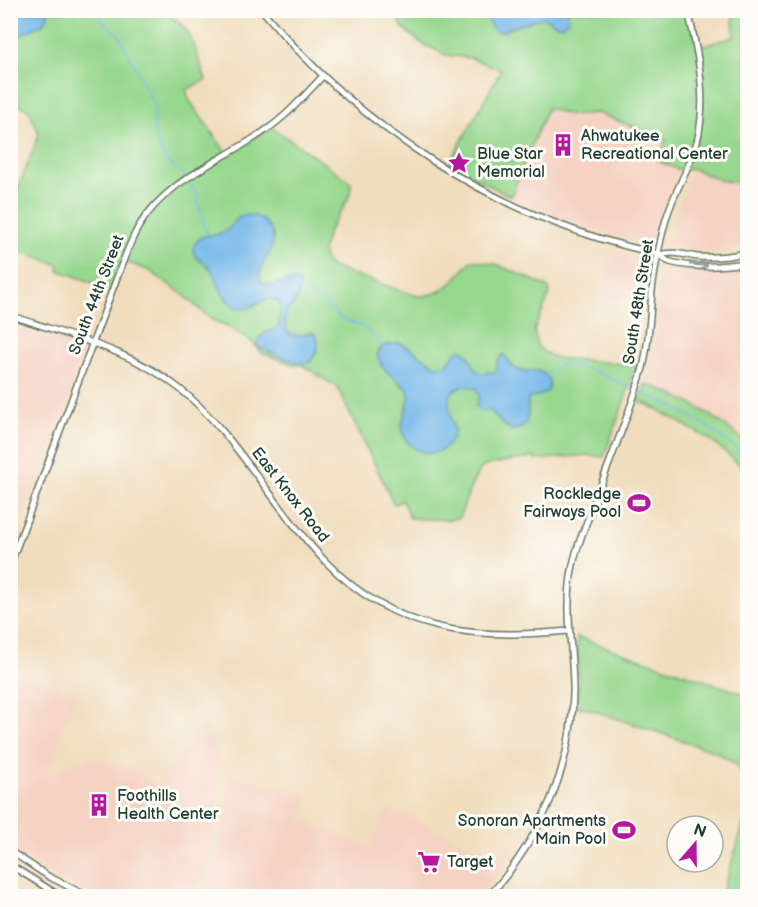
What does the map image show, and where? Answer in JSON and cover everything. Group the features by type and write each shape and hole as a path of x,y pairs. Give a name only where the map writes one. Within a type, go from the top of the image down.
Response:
{"main road":[{"path":"262,10 281,34 323,76 388,130 454,174 489,194 580,233 659,255 668,262 696,266 747,263"},
{"name":"South 48th Street","path":"489,897 530,843 559,778 567,747 573,698 569,631 572,569 643,368 649,341 653,285 665,223 692,156 700,124 701,76 688,10"},
{"name":"South 44th Street","path":"10,565 132,238 156,203 183,180 271,127 294,107 323,76"},
{"path":"659,255 670,252 724,257 747,253"},
{"name":"East Knox Road","path":"10,315 130,358 172,382 196,402 228,438 318,553 344,579 375,601 422,623 466,633 505,635 569,631"},
{"path":"10,851 48,876 87,897"},
{"path":"10,865 60,897"}],"shaded area":[{"path":"547,107 565,114 598,113 667,140 658,161 679,170 653,241 648,243 601,233 559,218 511,196"},
{"path":"694,169 719,180 738,183 747,177 747,249 706,252 672,247 668,244 681,198"},
{"path":"611,250 649,264 642,299 605,297 608,257"},
{"path":"667,265 737,271 747,269 747,444 719,419 677,396 646,384 655,346 662,270"},
{"path":"11,322 81,347 85,351 11,551"},
{"path":"10,669 49,683 78,690 48,774 75,762 100,759 130,766 156,786 205,725 217,750 220,783 211,848 196,896 100,896 83,888 75,888 49,873 20,854 11,844"},
{"path":"230,775 308,793 301,823 334,830 369,848 389,807 507,864 476,896 207,896 222,843"}],"green space":[{"path":"11,11 160,11 181,24 192,40 206,80 186,90 189,100 227,154 271,127 350,181 348,199 330,229 322,253 328,266 417,296 442,290 455,280 472,260 496,264 546,286 550,294 534,330 537,345 543,352 556,358 637,365 604,457 586,455 535,460 534,457 487,465 476,476 459,518 447,520 410,518 402,501 394,504 337,387 302,365 295,365 262,353 251,341 227,326 212,320 181,293 148,270 123,261 113,290 58,270 59,265 11,248 10,210 39,134 29,110 11,101"},
{"path":"395,11 688,11 697,47 734,37 733,11 747,11 747,177 738,183 719,180 694,169 679,170 658,161 666,140 598,113 575,115 547,108 511,196 504,193 449,164 501,70 471,58 446,55 421,43 402,27"},
{"path":"646,384 699,408 747,443 747,471 709,439 649,405 639,402"},
{"path":"577,637 747,695 747,784 736,764 716,752 578,707"},
{"path":"747,814 747,896 721,896"}],"water":[{"path":"49,11 41,25 18,37 11,45 11,21 21,12"},
{"path":"485,11 568,11 568,20 562,26 540,18 498,32 491,27"},
{"path":"249,215 263,220 273,235 271,248 260,274 261,281 270,285 289,281 299,282 299,295 287,310 285,324 286,329 293,335 304,335 311,332 316,335 317,350 309,363 295,362 259,348 257,342 261,336 278,327 281,309 278,301 266,299 245,309 235,307 226,299 210,268 194,254 193,249 198,240 204,236 224,232 237,219"},
{"path":"399,343 436,366 446,365 457,351 462,350 468,354 479,373 495,372 498,360 503,355 516,369 537,371 546,375 549,386 544,393 528,399 526,423 523,427 512,430 502,424 491,411 480,411 476,407 479,396 477,389 466,386 458,388 449,401 454,427 452,439 447,446 434,453 420,451 408,443 402,429 409,396 408,390 382,367 377,355 382,346"}],"waterway":[{"path":"99,10 103,22 119,35 155,107 153,130 165,160 185,176"},
{"path":"187,180 196,194 207,234"},
{"path":"298,290 316,298 343,319 364,328 382,346"},
{"path":"545,375 560,365 574,365 634,389"},
{"path":"638,391 696,420 748,458"}],"place":[{"name":"Ahwatukee Recreational Center","path":"563,145"},
{"name":"Blue Star Memorial","path":"459,163"},
{"name":"Rockledge Fairways Pool","path":"639,503"},
{"name":"Foothills Health Center","path":"99,805"},
{"name":"Sonoran Apartments Main Pool","path":"624,830"},
{"name":"Target","path":"429,862"}]}
